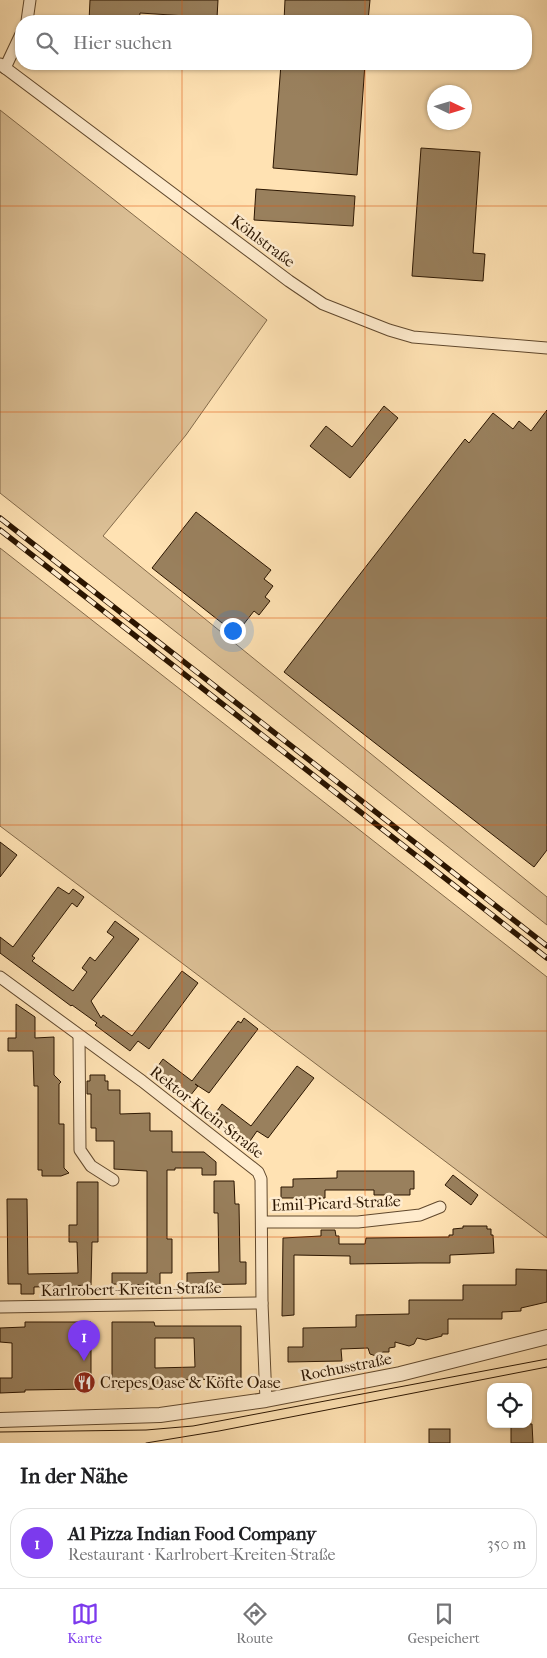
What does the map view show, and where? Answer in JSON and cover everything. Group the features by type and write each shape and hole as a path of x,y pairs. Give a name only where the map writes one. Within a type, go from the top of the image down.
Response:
{"street":[{"path":"28,15 30,0"},
{"path":"2,66 15,44"},
{"name":"Köhlstraße","path":"2,66 322,304 389,330 413,337 547,348"},
{"name":"Rektor-Klein-Straße","path":"0,977 142,1081 258,1172 261,1179 262,1303 266,1400"},
{"path":"79,1036 80,1150 91,1166 113,1180"},
{"name":"Emil-Picard-Straße","path":"262,1222 358,1222 420,1215 440,1207"},
{"name":"Karlrobert-Kreiten-Straße","path":"0,1308 262,1303"},
{"name":"Rochusstraße","path":"0,1420 160,1415 266,1400 400,1374 547,1337"}],"shaded area":[{"path":"0,110 267,320 186,435 103,536 547,897 547,925 0,493"},
{"path":"0,548 547,977 547,1238 0,826"}],"building":[{"path":"90,0 218,0 217,15 140,13 140,15 89,15"},
{"path":"285,0 370,0 369,15 284,15"},
{"path":"281,70 365,70 357,175 273,168"},
{"path":"421,148 480,152 473,253 485,254 483,281 412,276"},
{"path":"256,189 355,196 353,226 254,220"},
{"path":"384,406 398,418 350,478 310,446 326,426 352,447"},
{"path":"547,410 547,850 534,867 284,672 465,439 469,443 493,413 513,429 519,421 531,431"},
{"path":"196,512 271,570 264,579 273,586 265,597 270,601 259,615 254,611 236,634 152,568"},
{"path":"0,842 17,855 0,877"},
{"path":"58,887 69,894 73,889 84,897 77,907 72,903 32,956 35,958 32,961 73,991 87,972 82,968 90,957 95,961 114,937 107,932 115,921 139,939 91,1001 101,1018 103,1015 132,1036 182,971 198,983 149,1049 138,1041 130,1051 95,1025 97,1023 0,953 0,937 13,947"},
{"path":"16,1004 35,1017 35,1038 54,1037 54,1075 61,1082 59,1084 59,1124 64,1124 64,1168 69,1173 61,1176 42,1176 42,1170 38,1170 38,1086 34,1086 33,1051 8,1051 8,1038 16,1038"},
{"path":"244,1018 258,1029 209,1093 195,1084 198,1086 190,1096 155,1070 163,1059 192,1081 238,1021 241,1023"},
{"path":"297,1066 314,1078 268,1138 257,1131 250,1141 215,1114 222,1104 251,1126"},
{"path":"90,1075 105,1075 105,1081 108,1081 108,1090 120,1090 120,1114 150,1113 150,1131 172,1131 172,1152 204,1152 216,1162 216,1175 202,1175 202,1168 175,1168 175,1170 167,1170 167,1239 172,1239 172,1273 160,1273 160,1285 112,1284 112,1273 147,1273 147,1171 114,1169 114,1141 96,1141 96,1128 91,1128 91,1094 87,1094 87,1081 90,1081"},
{"path":"337,1171 414,1171 414,1189 410,1189 410,1195 374,1195 374,1190 325,1190 325,1198 281,1198 281,1187 293,1187 293,1179 337,1178"},
{"path":"453,1175 478,1195 471,1205 445,1185"},
{"path":"214,1181 234,1181 235,1204 239,1204 240,1262 246,1262 246,1284 187,1285 187,1273 219,1272 218,1213 214,1213"},
{"path":"77,1182 98,1182 98,1242 92,1242 91,1285 34,1287 34,1294 21,1294 21,1284 8,1284 7,1199 27,1199 28,1274 78,1273 77,1242 69,1242 69,1225 77,1225"},
{"path":"463,1226 487,1226 487,1229 491,1229 494,1253 450,1255 450,1263 350,1264 350,1256 294,1255 294,1315 282,1316 283,1238 321,1236 321,1230 335,1230 336,1236 339,1236 339,1244 365,1244 366,1238 449,1237 449,1235 453,1235 453,1229 463,1228"},
{"path":"516,1269 547,1270 547,1302 521,1308 521,1311 502,1312 502,1319 448,1319 448,1334 442,1334 442,1336 426,1340 417,1338 414,1344 409,1346 395,1342 395,1347 389,1348 389,1352 383,1352 376,1356 370,1354 368,1348 341,1349 342,1361 288,1362 288,1347 303,1347 303,1328 356,1327 356,1315 409,1314 409,1300 463,1300 463,1285 516,1285"},
{"path":"25,1322 91,1322 91,1389 25,1390 25,1392 0,1393 0,1378 12,1378 12,1343 0,1342 0,1328 25,1327"},
{"path":"112,1322 154,1322 155,1326 241,1326 241,1379 169,1380 169,1389 112,1389","holes":["155,1338 194,1338 195,1367 155,1368"]},
{"path":"532,1424 533,1443 511,1443 511,1428 532,1428"},
{"path":"429,1429 450,1429 450,1443 429,1443"}],"tram line":[{"path":"0,1432 146,1430 193,1426 547,1359"},
{"path":"146,1443 219,1431 547,1367"}],"railway":[{"path":"0,518 547,946"},
{"path":"0,530 547,958"}],"place":[{"name":"Al Pizza Indian Food Company","path":"84,1361"},
{"name":"Crepes Oase & Köfte Oase","path":"84,1382"}]}
